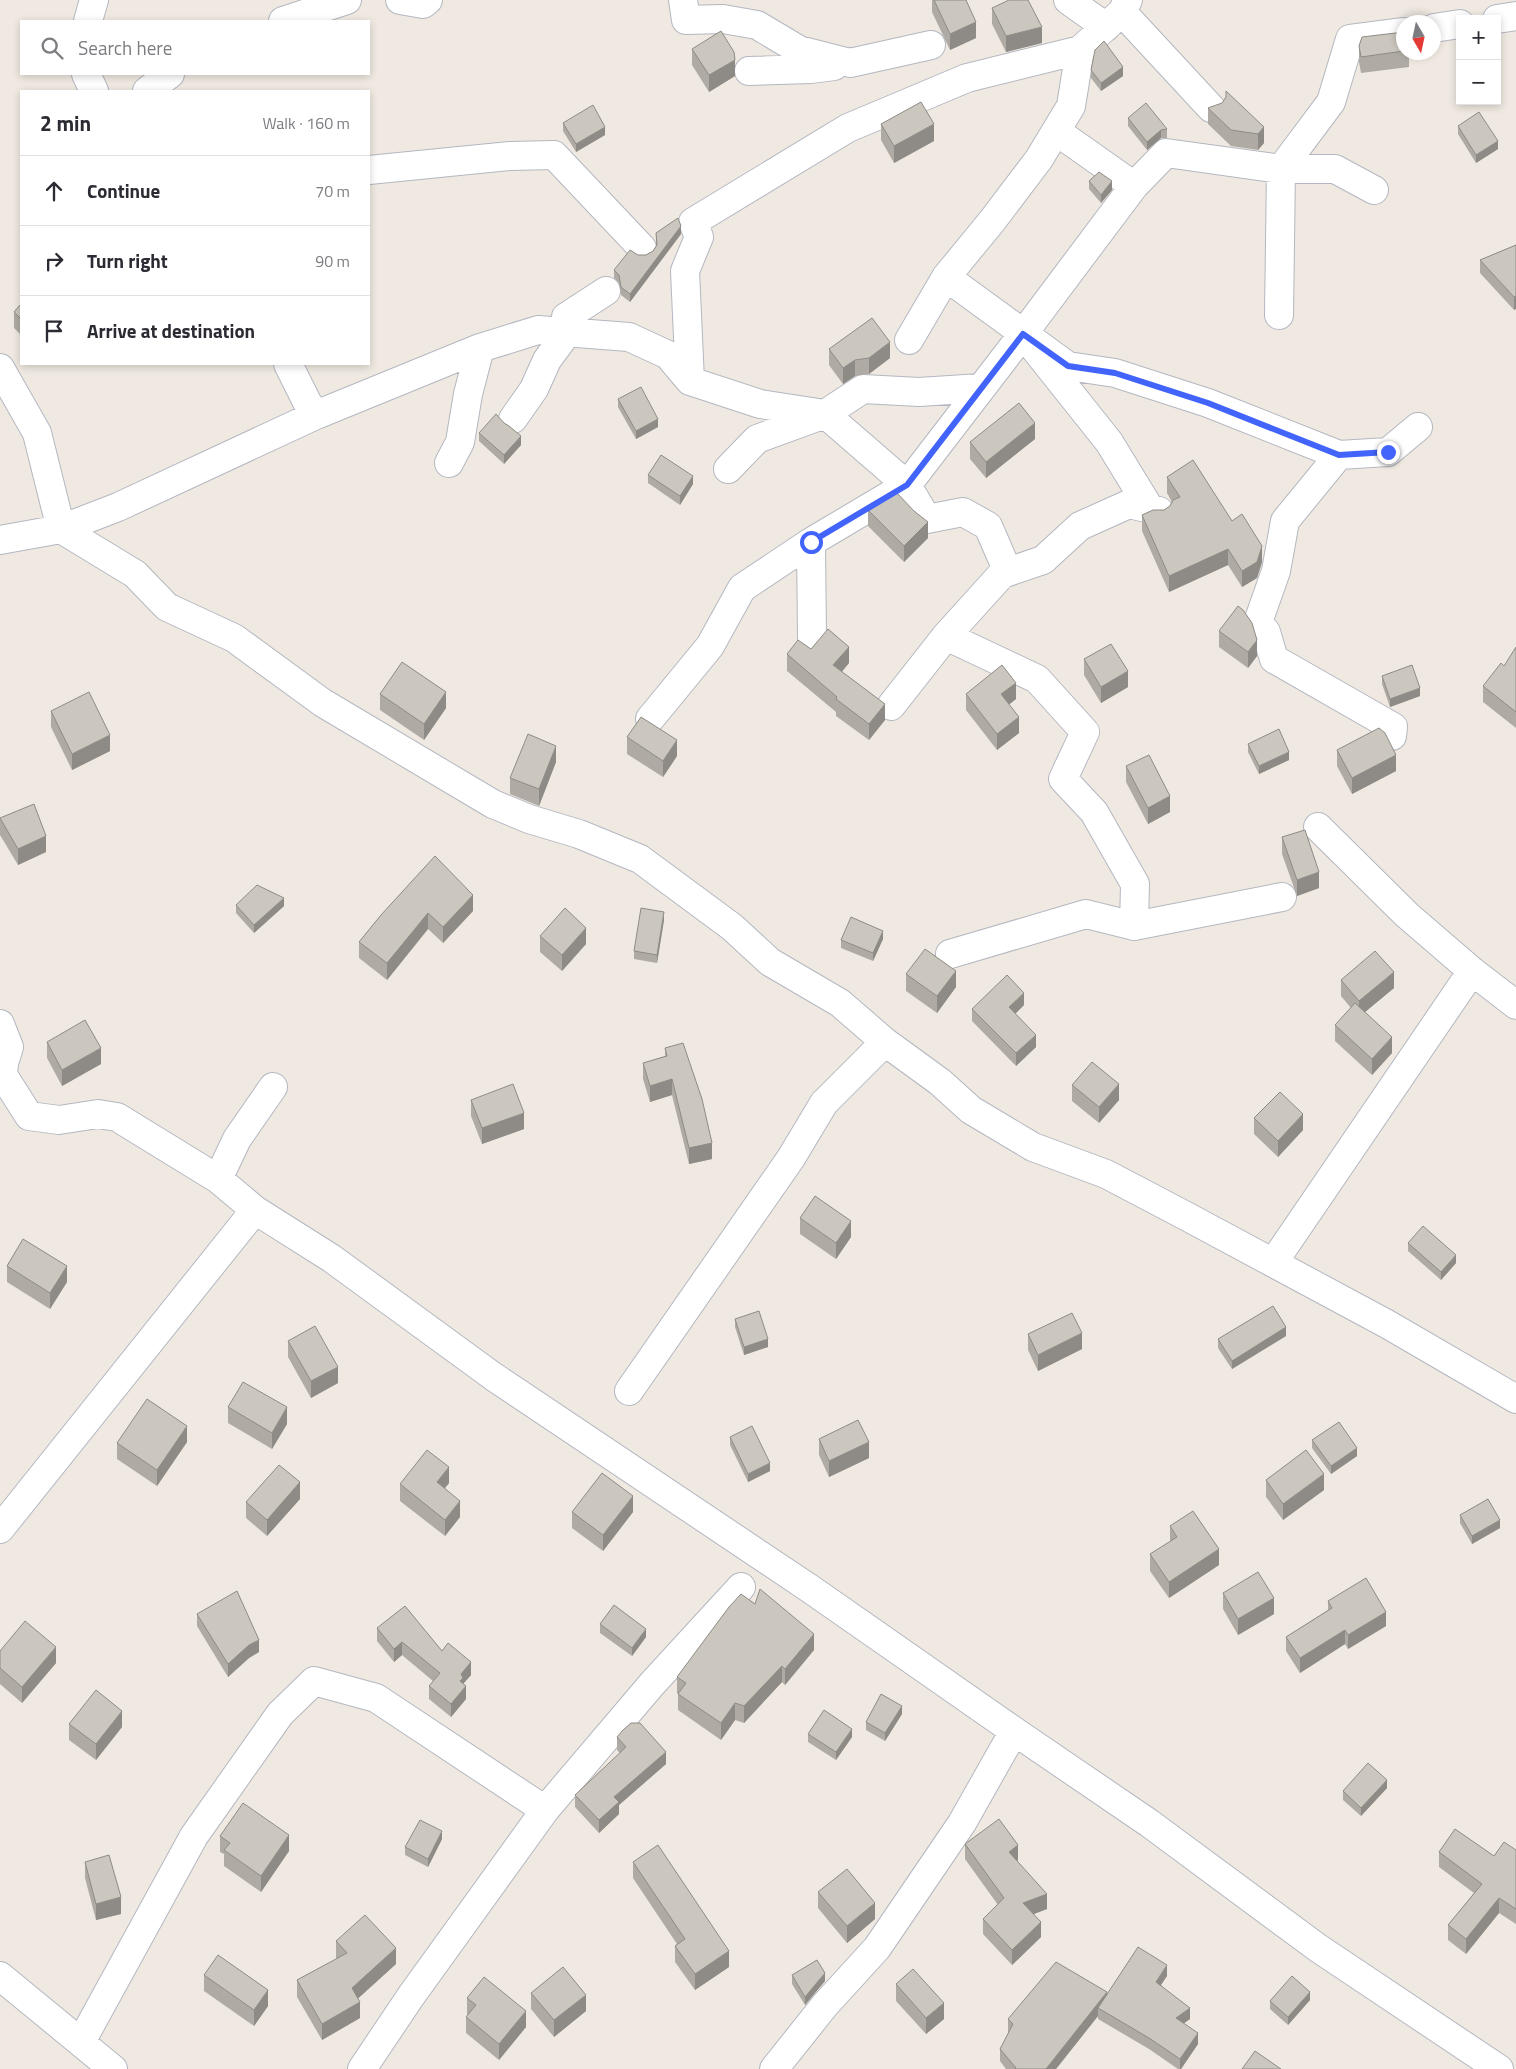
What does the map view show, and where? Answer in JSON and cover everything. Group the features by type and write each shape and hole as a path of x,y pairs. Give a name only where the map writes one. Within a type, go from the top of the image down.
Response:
{"street":[{"path":"88,20 94,0"},
{"path":"286,20 347,0"},
{"path":"400,0 423,4 428,0"},
{"path":"683,0 686,20 723,19 757,25 799,50 850,63"},
{"path":"1068,0 1119,13 1211,108"},
{"path":"690,381 684,271 699,237 693,222 848,128 967,78 1080,50 1119,13"},
{"path":"1501,18 1516,16"},
{"path":"1441,27 1456,25"},
{"path":"1279,316 1281,169 1331,102 1350,39 1396,33"},
{"path":"748,71 812,69 850,63 931,45"},
{"path":"910,340 946,276 992,221 1039,159 1071,106 1080,50"},
{"path":"86,75 94,90"},
{"path":"148,90 169,75"},
{"path":"1056,131 1134,186"},
{"path":"650,718 710,646 742,588 811,542 907,485 1134,186 1166,153 1281,169 1335,169 1374,190"},
{"path":"370,170 510,156 554,154 642,248"},
{"path":"946,276 1068,366 1115,373 1189,397 1339,455 1388,452 1418,427"},
{"path":"513,418 534,389 547,360 566,332 566,317 606,291"},
{"path":"0,540 61,528 118,507 316,415 480,348 538,330 629,337 668,355 690,381 760,404 825,414 907,485 927,519 963,512 988,526 1008,572"},
{"path":"891,706 946,636 1002,574 1042,560 1080,526 1129,504 1154,510 1108,442 1023,334"},
{"path":"449,463 460,442 468,394 480,348"},
{"path":"288,365 307,402 316,415"},
{"path":"0,368 37,433 61,528 135,574 167,607 234,638 322,703 493,804 529,819 579,834 640,859 732,926 770,962 840,1003 885,1042 940,1082 971,1110 1033,1147 1106,1174 1387,1324 1516,1399"},
{"path":"728,469 757,439 825,414 863,389 919,392 981,388"},
{"path":"1339,455 1285,521 1276,571 1258,622 1266,632 1274,659 1393,727 1392,736"},
{"path":"811,542 812,638"},
{"path":"946,636 1037,678 1085,732 1063,779 1094,812 1135,884 1134,926"},
{"path":"1318,827 1407,915 1472,971 1516,1005"},
{"path":"950,954 1086,914 1134,926 1282,897"},
{"path":"1273,1263 1472,971"},
{"path":"0,1024 9,1047 4,1063 3,1075 29,1116 59,1120 98,1114 118,1116 218,1179 255,1210 331,1258 494,1377 745,1544 1142,1818 1318,1948 1499,2069"},
{"path":"629,1391 792,1158 824,1103 885,1042"},
{"path":"218,1179 237,1139 273,1087"},
{"path":"0,1529 255,1210"},
{"path":"362,2069 411,1996 545,1810 652,1684 741,1587"},
{"path":"81,2042 194,1836 280,1714 314,1681 376,1698 545,1810"},
{"path":"774,2069 825,2005 877,1948 962,1823 1014,1731"},
{"path":"0,1976 113,2069"}],"building":[{"path":"934,0 966,0 976,22 950,34"},
{"path":"1009,0 1028,0 1042,27 1006,36 992,8"},
{"path":"721,31 734,52 735,60 709,75 692,49"},
{"path":"1396,33 1396,52 1361,57 1359,46 1362,37"},
{"path":"1104,41 1123,67 1101,83 1091,70 1095,50"},
{"path":"1226,91 1264,127 1258,134 1231,130 1208,108 1222,103 1226,97"},
{"path":"921,102 934,124 894,146 881,124"},
{"path":"1146,103 1167,129 1161,130 1147,142 1128,118"},
{"path":"593,105 605,127 576,144 563,123"},
{"path":"1479,112 1498,141 1476,155 1458,126"},
{"path":"1099,172 1112,181 1101,195 1089,181"},
{"path":"678,218 681,226 630,294 621,287 619,275 614,270 630,250 638,255 646,255 653,251 657,245 656,233"},
{"path":"1516,245 1516,296 1514,297 1480,260"},
{"path":"20,305 20,318 14,312"},
{"path":"872,318 890,342 869,358 855,360 843,368 829,349"},
{"path":"641,387 658,419 636,431 618,399"},
{"path":"1019,403 1035,423 986,462 970,442"},
{"path":"496,414 521,436 504,455 479,433"},
{"path":"661,455 693,476 680,496 648,475"},
{"path":"1193,460 1232,521 1242,514 1262,546 1257,562 1242,571 1228,549 1169,576 1142,515 1153,510 1164,510 1170,506 1173,500 1180,497 1167,477"},
{"path":"897,493 914,511 928,522 904,546 868,510"},
{"path":"1238,606 1252,623 1257,640 1248,652 1219,631"},
{"path":"828,629 849,647 833,665 885,704 869,724 836,699 837,697 787,654 798,640 811,649"},
{"path":"1111,644 1128,671 1101,687 1084,659"},
{"path":"1516,647 1516,712 1483,686 1501,663 1504,666"},
{"path":"402,662 446,692 424,724 380,694"},
{"path":"1002,665 1016,683 1001,694 1019,717 997,734 966,694"},
{"path":"1412,665 1420,688 1390,699 1382,676"},
{"path":"89,692 110,735 72,754 51,711"},
{"path":"641,717 677,740 663,761 627,737"},
{"path":"1379,728 1385,733 1396,755 1352,778 1337,750"},
{"path":"1279,729 1289,752 1259,766 1248,744"},
{"path":"528,734 556,746 539,789 510,778"},
{"path":"1149,755 1170,796 1148,808 1126,766"},
{"path":"34,804 46,836 18,849 0,818"},
{"path":"1305,830 1319,872 1297,880 1282,837"},
{"path":"435,856 473,895 443,927 428,913 387,963 359,942"},
{"path":"257,885 284,898 254,925 236,905"},
{"path":"565,908 586,928 562,955 540,936"},
{"path":"641,908 664,912 657,955 634,951"},
{"path":"851,917 883,931 873,953 841,940"},
{"path":"925,949 956,971 937,996 906,974"},
{"path":"1375,951 1394,972 1359,1001 1341,980"},
{"path":"1007,975 1024,993 1009,1007 1036,1035 1016,1053 972,1009"},
{"path":"1355,1003 1392,1037 1372,1059 1335,1025"},
{"path":"85,1020 101,1048 62,1070 47,1042"},
{"path":"683,1043 702,1099 712,1143 689,1148 672,1079 650,1086 643,1063 667,1056 665,1048"},
{"path":"1092,1062 1119,1084 1099,1107 1072,1085"},
{"path":"513,1084 524,1113 482,1128 471,1100"},
{"path":"1280,1092 1303,1114 1278,1141 1254,1118"},
{"path":"815,1196 851,1221 836,1243 800,1218"},
{"path":"1423,1226 1456,1255 1441,1272 1408,1243"},
{"path":"23,1239 67,1266 50,1293 7,1266"},
{"path":"1273,1306 1286,1327 1232,1361 1218,1339"},
{"path":"759,1311 768,1339 744,1347 735,1319"},
{"path":"1072,1313 1082,1333 1038,1355 1028,1334"},
{"path":"315,1326 338,1367 311,1381 288,1341"},
{"path":"243,1382 287,1407 272,1433 228,1407"},
{"path":"147,1399 187,1426 157,1470 117,1443"},
{"path":"858,1420 869,1442 829,1461 819,1439"},
{"path":"1339,1422 1357,1448 1331,1466 1312,1440"},
{"path":"752,1426 770,1463 748,1474 730,1437"},
{"path":"427,1450 449,1467 437,1482 460,1501 445,1520 400,1484"},
{"path":"1306,1450 1324,1474 1283,1504 1266,1480"},
{"path":"279,1465 300,1482 267,1520 246,1502"},
{"path":"602,1473 633,1496 603,1535 572,1512"},
{"path":"1488,1499 1500,1520 1472,1536 1460,1515"},
{"path":"1193,1511 1219,1549 1169,1582 1150,1554 1177,1537 1170,1526"},
{"path":"1258,1572 1274,1598 1238,1619 1223,1593"},
{"path":"1366,1578 1386,1612 1348,1635 1345,1630 1300,1658 1286,1637 1332,1608 1328,1601"},
{"path":"760,1589 814,1634 785,1669 782,1666 744,1706 735,1703 721,1723 678,1694 686,1683 677,1677 729,1607 741,1594 755,1604"},
{"path":"237,1591 259,1640 249,1645 228,1664 197,1614"},
{"path":"614,1605 646,1629 632,1648 600,1624"},
{"path":"405,1606 442,1651 448,1643 471,1662 461,1674 463,1678 460,1681 466,1686 451,1704 429,1686 440,1673 402,1642 394,1649 377,1628"},
{"path":"25,1621 56,1647 22,1687 0,1668 0,1651"},
{"path":"96,1690 122,1711 96,1744 69,1724"},
{"path":"881,1694 902,1706 885,1733 866,1722"},
{"path":"824,1710 852,1729 836,1752 808,1734"},
{"path":"631,1723 640,1723 666,1752 614,1797 619,1802 599,1820 575,1795 626,1747 617,1737"},
{"path":"1368,1763 1387,1780 1361,1808 1343,1791"},
{"path":"243,1803 289,1835 261,1876 224,1850 230,1843 220,1836"},
{"path":"999,1819 1018,1845 1009,1852 1047,1894 1023,1903 1041,1922 1012,1950 983,1919 1004,1898 965,1844"},
{"path":"420,1820 442,1831 428,1859 405,1847"},
{"path":"1455,1829 1494,1856 1504,1842 1516,1850 1516,1909 1499,1898 1466,1939 1448,1925 1482,1884 1439,1852"},
{"path":"658,1845 729,1951 695,1974 675,1946 685,1939 633,1862"},
{"path":"109,1855 121,1897 96,1904 85,1862"},
{"path":"847,1869 875,1903 847,1926 818,1892"},
{"path":"365,1915 396,1948 352,1988 360,2002 322,2024 297,1980 347,1953 336,1941"},
{"path":"1138,1947 1167,1965 1156,1982 1190,2008 1176,2018 1198,2033 1180,2059 1098,2008"},
{"path":"218,1955 268,1990 254,2010 204,1975"},
{"path":"817,1960 825,1973 805,1997 792,1975"},
{"path":"1056,1962 1107,1992 1046,2069 1015,2069 1000,2049 1013,2024 1008,2019"},
{"path":"563,1967 586,1995 554,2020 531,1993"},
{"path":"913,1969 944,2003 926,2018 896,1984"},
{"path":"1292,1976 1310,1992 1288,2017 1270,2001"},
{"path":"484,1977 526,2011 499,2044 466,2017 476,2005 467,1998"},
{"path":"1255,2051 1281,2069 1242,2069"}],"route":[{"path":"811,542 907,485 1023,334 1068,366 1115,373 1208,403 1339,455 1388,452"}]}
